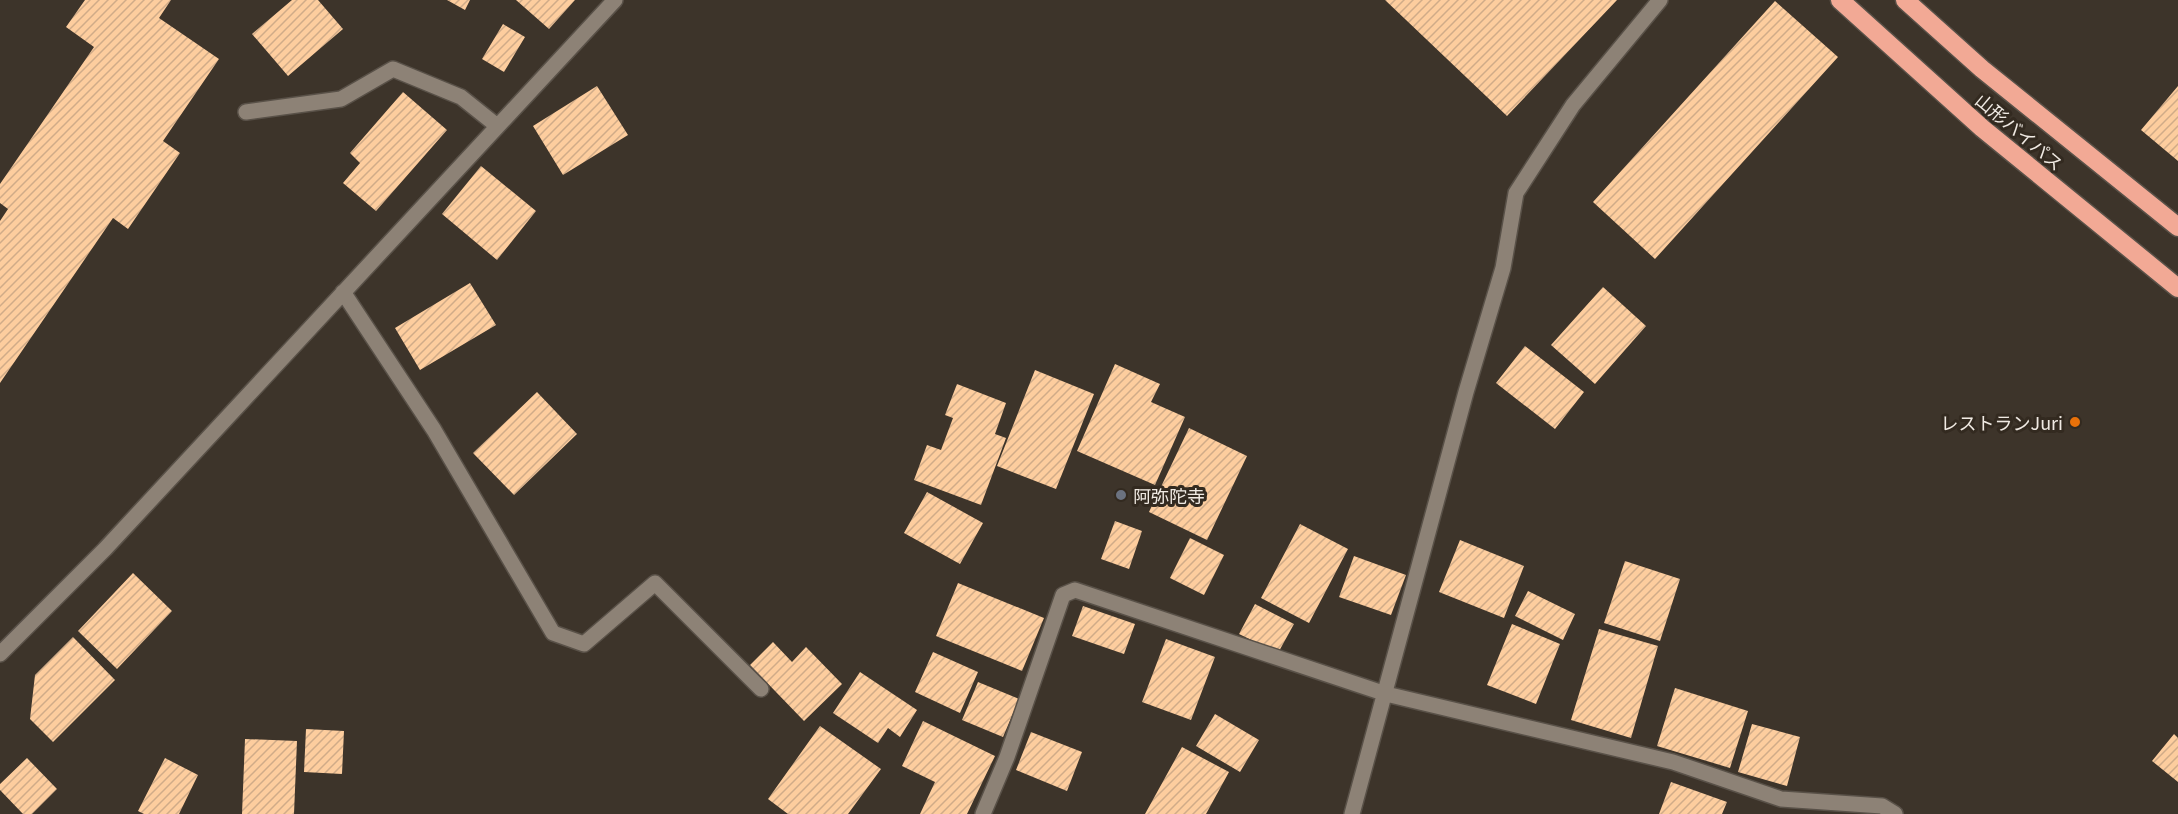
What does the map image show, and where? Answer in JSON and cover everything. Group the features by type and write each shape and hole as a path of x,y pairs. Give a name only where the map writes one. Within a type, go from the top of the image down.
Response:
{"highway":[{"name":"山形バイパス","path":"1840,0 1982,128 2178,288"},
{"name":"山形バイパス","path":"1905,0 1982,69 2178,227"}],"street":[{"path":"0,654 105,549 496,125 615,0"},
{"path":"1352,814 1466,392 1503,268 1516,193 1573,105 1660,0"},
{"path":"246,112 341,99 393,69 461,97 496,125"},
{"path":"343,292 434,430 553,633 584,644 655,583 761,689"},
{"path":"983,814 1007,757 1064,595 1075,590 1386,694 1673,762 1781,799 1882,806 1895,814"}],"building":[{"path":"85,0 171,0 159,18 219,59 163,141 180,153 128,229 113,218 0,383 0,221 8,209 0,203 0,184 94,47 66,27"},
{"path":"292,0 318,0 343,29 288,76 252,34"},
{"path":"447,0 470,0 465,10"},
{"path":"516,0 575,0 549,29"},
{"path":"1385,0 1617,0 1507,116"},
{"path":"1775,1 1838,57 1655,259 1593,202"},
{"path":"503,24 525,37 504,72 482,59"},
{"path":"597,86 628,135 563,175 533,126"},
{"path":"2178,86 2178,161 2141,130"},
{"path":"403,92 447,130 376,211 343,183 360,163 350,153"},
{"path":"481,166 536,211 497,260 442,214"},
{"path":"470,283 496,325 420,370 395,328"},
{"path":"1603,287 1646,326 1595,384 1551,345"},
{"path":"1525,346 1584,392 1555,429 1496,383"},
{"path":"1115,364 1160,384 1151,402 1185,417 1155,485 1077,451"},
{"path":"1035,370 1094,394 1056,489 997,466"},
{"path":"957,384 1006,403 995,434 1006,438 981,505 914,480 927,445 941,450 953,418 945,415"},
{"path":"537,392 577,434 514,495 473,453"},
{"path":"1189,428 1247,456 1207,540 1149,512"},
{"path":"927,492 983,523 960,564 904,533"},
{"path":"1115,521 1142,531 1129,569 1101,559"},
{"path":"1300,524 1348,549 1309,623 1261,598"},
{"path":"1190,538 1224,555 1204,595 1170,578"},
{"path":"1460,540 1524,566 1504,618 1439,592"},
{"path":"1354,556 1406,575 1391,615 1339,597"},
{"path":"1625,561 1680,579 1660,641 1604,623"},
{"path":"133,573 172,611 117,669 78,631"},
{"path":"958,583 1044,618 1022,671 936,636"},
{"path":"1528,591 1575,614 1563,640 1515,616"},
{"path":"1255,604 1294,624 1278,653 1239,634"},
{"path":"1083,606 1135,624 1124,654 1072,636"},
{"path":"1512,624 1560,644 1536,704 1487,685"},
{"path":"1599,629 1658,646 1631,738 1571,720"},
{"path":"73,637 115,680 53,742 30,719 35,675"},
{"path":"1166,639 1215,657 1191,720 1142,702"},
{"path":"773,642 792,662 806,647 842,684 804,721 750,665"},
{"path":"933,652 978,672 960,713 915,692"},
{"path":"860,672 917,710 900,737 888,728 878,743 833,713"},
{"path":"978,682 1019,699 1003,737 962,720"},
{"path":"1675,688 1748,711 1730,768 1657,746"},
{"path":"1215,714 1259,740 1240,772 1196,746"},
{"path":"923,721 995,756 967,814 920,814 935,782 902,766"},
{"path":"1752,724 1800,737 1787,786 1738,772"},
{"path":"820,726 881,769 848,814 788,814 768,799"},
{"path":"306,729 344,731 342,774 304,772"},
{"path":"1031,732 1082,752 1067,791 1016,770"},
{"path":"2174,734 2178,738 2178,782 2152,761"},
{"path":"245,739 297,741 294,814 242,814"},
{"path":"1182,747 1229,772 1206,814 1145,814"},
{"path":"27,758 57,789 32,814 23,814 0,790 0,784"},
{"path":"165,758 198,775 179,814 144,814 138,811"},
{"path":"1671,782 1727,802 1722,814 1659,814"}],"place":[{"name":"レストランJuri","path":"2075,422"},
{"name":"阿弥陀寺","path":"1121,495"}]}
